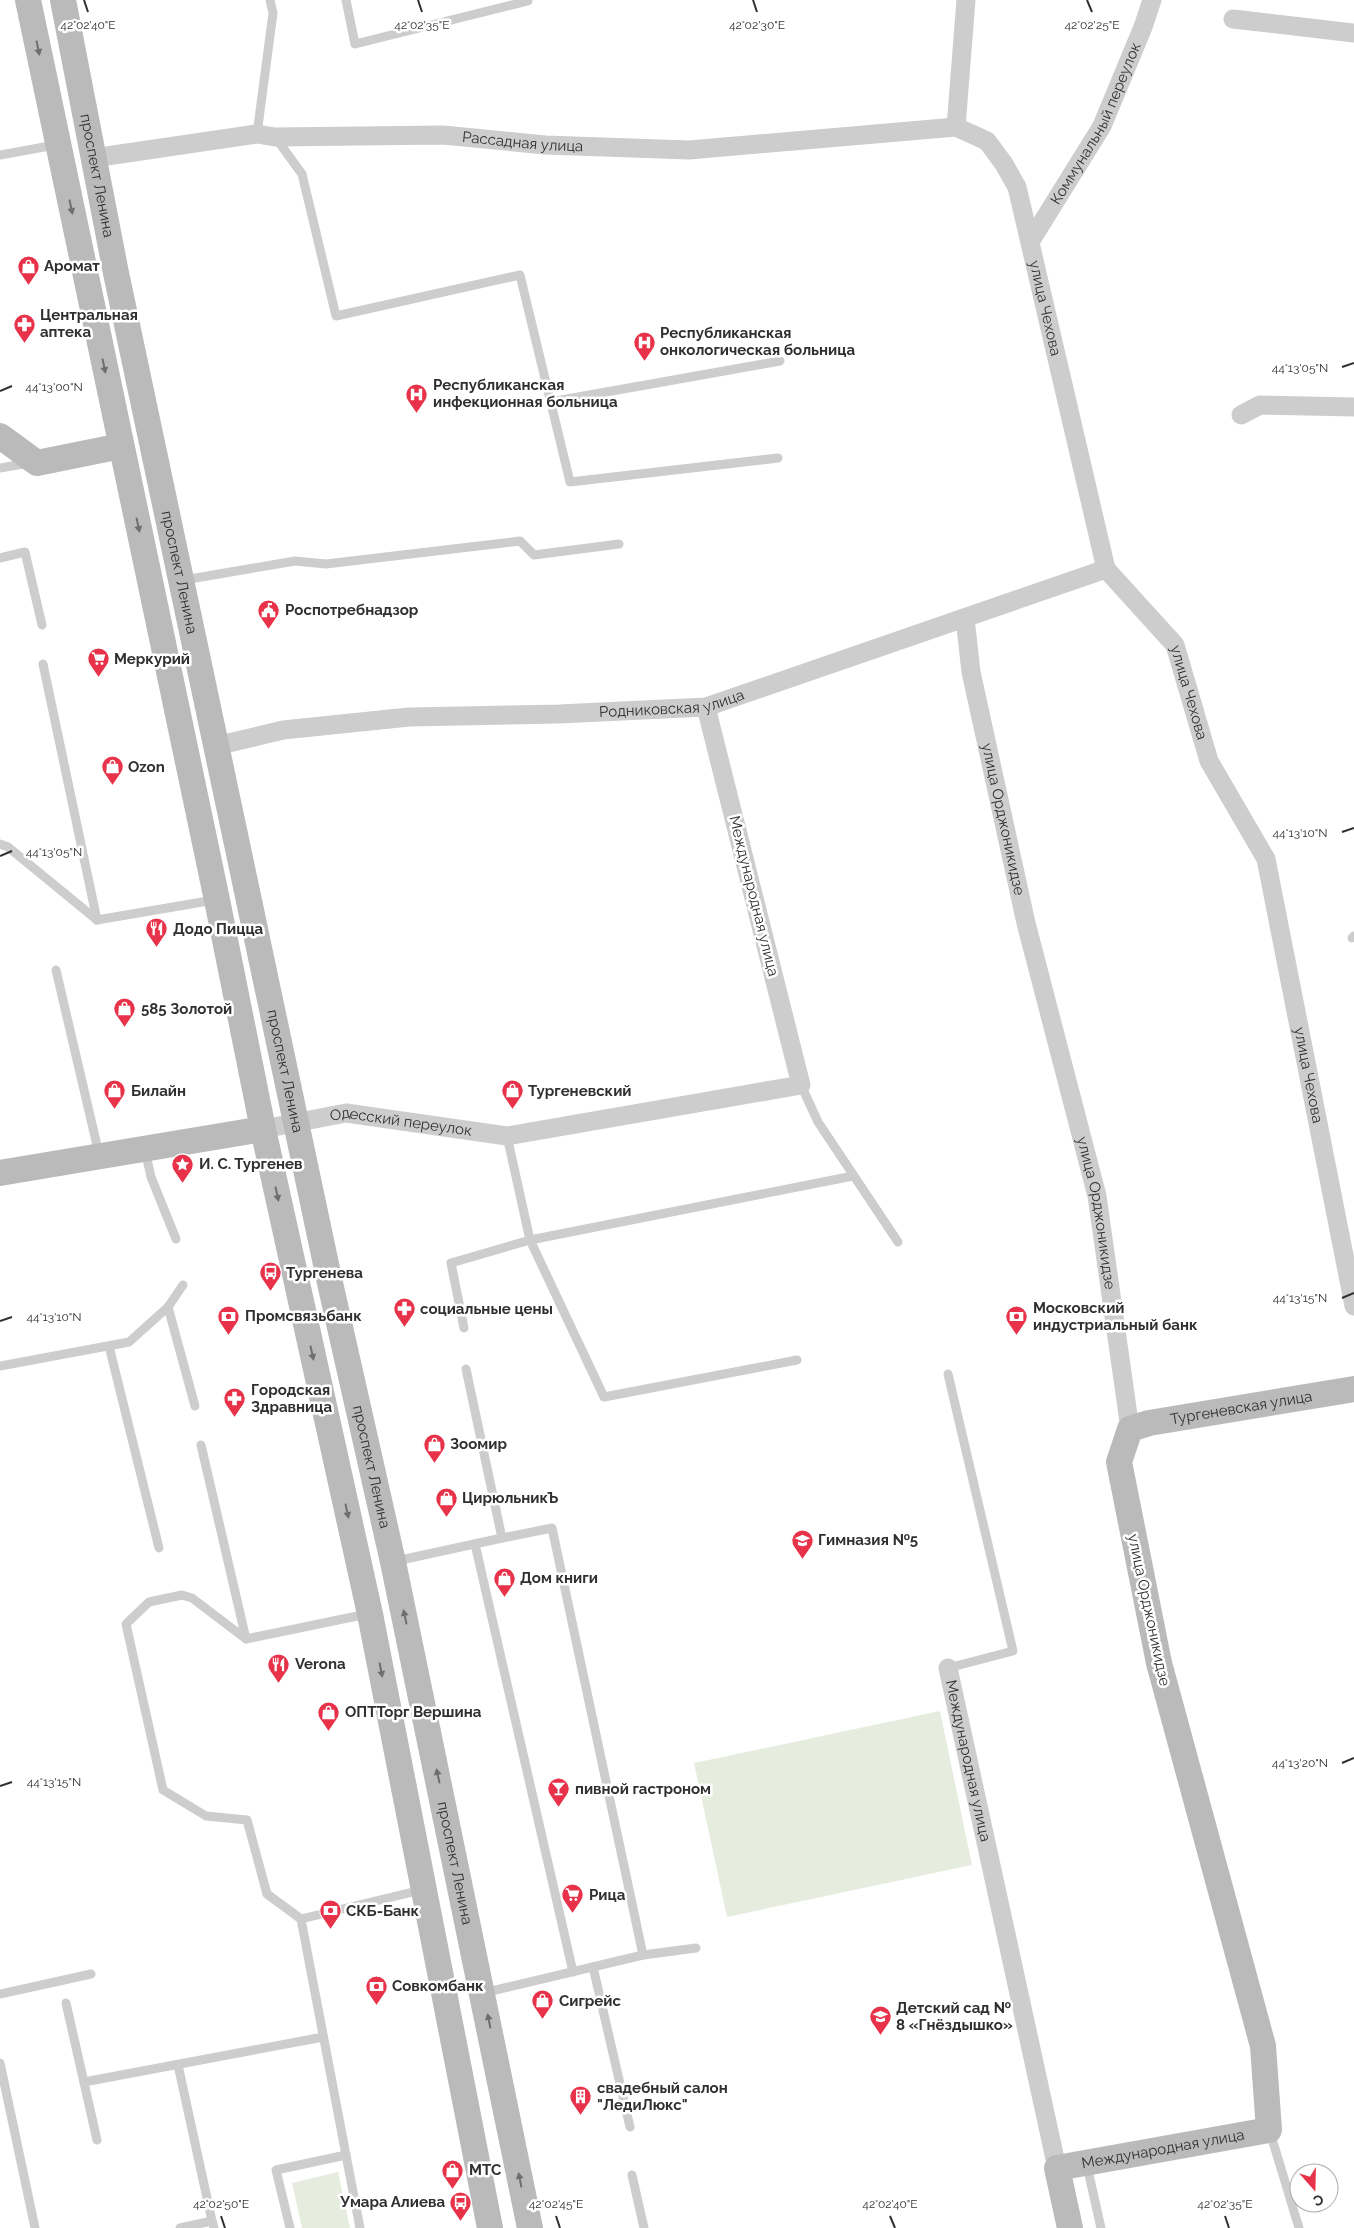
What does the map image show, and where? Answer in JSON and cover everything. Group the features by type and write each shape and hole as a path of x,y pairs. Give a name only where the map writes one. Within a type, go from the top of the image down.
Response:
{"main road":[{"name":"проспект Ленина","path":"28,0 217,900 263,1129 370,1614 490,2228"},
{"name":"проспект Ленина","path":"63,0 92,158 296,1122 394,1562 530,2228"},
{"path":"0,436 37,463 121,446"},
{"name":"Одесский переулок","path":"0,1173 263,1129"},
{"name":"Тургеневская улица","path":"1130,1429 1149,1423 1354,1389"},
{"name":"улица Орджоникидзе","path":"1130,1429 1119,1462 1141,1575 1161,1673 1264,2046 1269,2130"},
{"name":"Международная улица","path":"1070,2228 1057,2168 1269,2130"}],"street":[{"path":"956,128 966,0"},
{"name":"Коммунальный переулок","path":"1030,242 1102,126 1144,27 1152,0"},
{"path":"1233,19 1354,33"},
{"name":"Рассадная улица","path":"92,158 266,135 443,135 545,145 689,150 956,128"},
{"name":"улица Чехова","path":"956,128 987,141 1004,164 1017,187 1106,569 1175,645 1210,761 1266,859 1354,1306"},
{"path":"1241,415 1260,405 1354,406"},
{"name":"Родниковская улица","path":"216,746 283,730 409,717 559,714 706,707 1106,569"},
{"name":"улица Орджоникидзе","path":"965,618 971,672 1026,923 1097,1196 1130,1429"},
{"name":"Международная улица","path":"706,707 802,1085"},
{"name":"Одесский переулок","path":"263,1129 346,1113 507,1136 802,1085"},
{"name":"Международная улица","path":"948,1668 1057,2168"}],"lane":[{"path":"270,0 273,13 266,135 302,174 336,316 520,274 570,482 778,458"},
{"path":"346,0 355,44 528,1"},
{"path":"0,155 58,144"},
{"path":"550,402 780,361"},
{"path":"0,468 37,463"},
{"path":"181,581 296,561 326,564 520,541 534,555 619,544"},
{"path":"0,558 25,552 42,626"},
{"path":"43,664 97,920"},
{"path":"0,844 8,847 97,920 217,900"},
{"path":"56,970 99,1157"},
{"path":"802,1085 818,1122 898,1242"},
{"path":"507,1136 530,1240 604,1397 797,1360"},
{"path":"145,1150 151,1177 176,1239"},
{"path":"464,1328 451,1263 530,1240 853,1176"},
{"path":"0,1366 129,1342 168,1307 183,1285"},
{"path":"168,1307 195,1406"},
{"path":"109,1346 158,1548"},
{"path":"466,1369 502,1538"},
{"name":"Международная улица","path":"948,1374 1013,1651 948,1668"},
{"path":"201,1445 246,1639"},
{"path":"394,1562 552,1528 643,1956"},
{"path":"475,1544 574,1972"},
{"path":"360,2228 301,1919 267,1894 247,1820 206,1816 163,1790 126,1624 149,1602 182,1595 192,1598 246,1639 370,1614"},
{"path":"301,1919 425,1889"},
{"path":"483,1993 643,1956 696,1948"},
{"path":"593,1967 630,2126"},
{"path":"0,1994 91,1974"},
{"path":"66,2003 97,2140"},
{"path":"84,2082 323,2037"},
{"path":"0,2063 4,2100 35,2228"},
{"path":"178,2065 213,2225 180,2228"},
{"path":"1269,2130 1300,2228"},
{"path":"290,2228 276,2170 346,2155"},
{"path":"1086,2163 1101,2228"},
{"path":"632,2175 644,2228"}],"green space":[{"path":"940,1711 972,1865 727,1917 694,1763"},
{"path":"338,2172 350,2228 302,2228 292,2183"}],"place":[{"name":"Аромат","path":"28,285"},
{"name":"Центральная аптека","path":"24,343"},
{"name":"Республиканская онкологическая больница","path":"644,361"},
{"name":"Республиканская инфекционная больница","path":"417,413"},
{"name":"Роспотребнадзор","path":"269,629"},
{"name":"Меркурий","path":"98,678"},
{"name":"Ozon","path":"112,786"},
{"name":"Додо Пицца","path":"157,948"},
{"name":"585 Золотой","path":"125,1028"},
{"name":"Билайн","path":"115,1110"},
{"name":"Тургеневский","path":"512,1110"},
{"name":"И. С. Тургенев","path":"183,1183"},
{"name":"Тургенева","path":"270,1292"},
{"name":"социальные цены","path":"404,1328"},
{"name":"Промсвязьбанк","path":"229,1335"},
{"name":"Московский индустриальный банк","path":"1017,1336"},
{"name":"Городская Здравница","path":"235,1418"},
{"name":"Зоомир","path":"434,1463"},
{"name":"ЦирюльникЪ","path":"446,1517"},
{"name":"Гимназия №5","path":"802,1559"},
{"name":"Дом книги","path":"504,1597"},
{"name":"Verona","path":"279,1683"},
{"name":"ОПТТорг Вершина","path":"329,1731"},
{"name":"пивной гастроном","path":"559,1808"},
{"name":"Рица","path":"573,1914"},
{"name":"СКБ-Банк","path":"330,1930"},
{"name":"Совкомбанк","path":"376,2005"},
{"name":"Сигрейс","path":"543,2020"},
{"name":"Детский сад № 8 «Гнёздышко»","path":"880,2036"},
{"name":"свадебный салон \"ЛедиЛюкс\"","path":"581,2116"},
{"name":"МТС","path":"453,2189"},
{"name":"Умара Алиева","path":"461,2221"}]}
